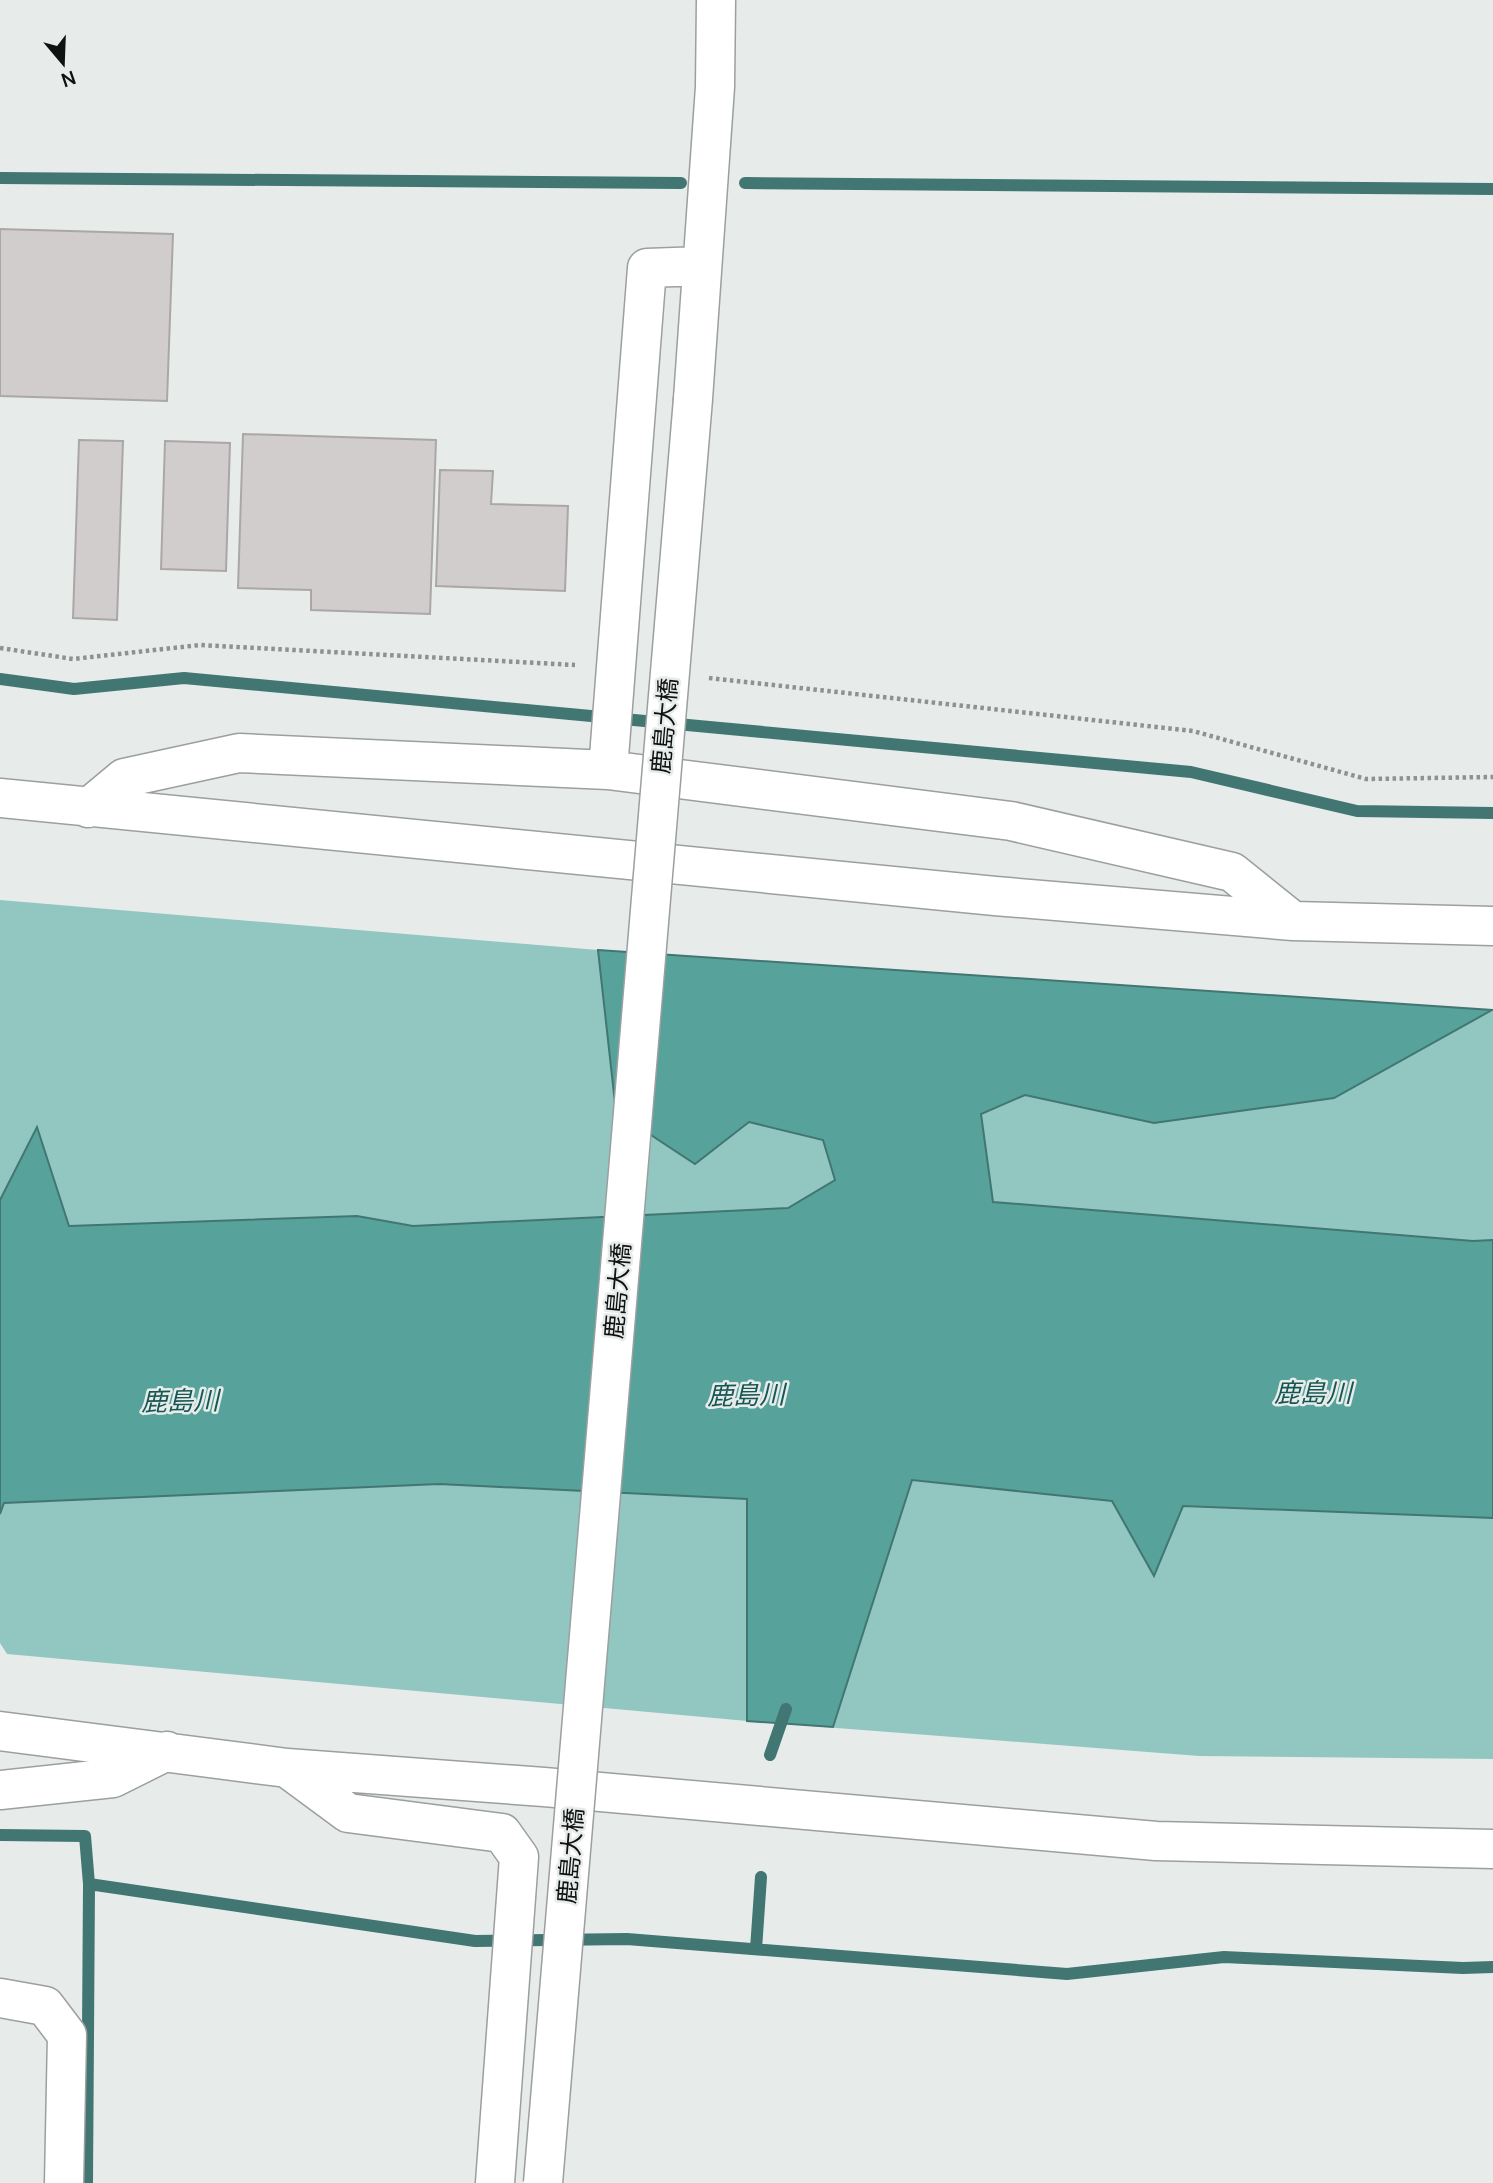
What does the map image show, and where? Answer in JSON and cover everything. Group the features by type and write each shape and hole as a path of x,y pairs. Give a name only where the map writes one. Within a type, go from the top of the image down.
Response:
{"street":[{"name":"鹿島大橋","path":"543,2183 693,400 715,88 716,0"},
{"path":"608,758 647,268 702,266"},
{"path":"88,808 124,778 239,753 608,758 1011,821 1232,872 1293,921"},
{"path":"0,798 981,895 1293,921 1493,926"},
{"path":"0,1731 287,1768 544,1787 1156,1841 1493,1849"},
{"path":"0,1790 114,1778 167,1751"},
{"path":"287,1768 348,1813 502,1833 519,1857 495,2183"},
{"path":"0,1998 45,2006 67,2035 64,2183"}],"path":[{"path":"0,648 73,659 200,645 616,667"},
{"path":"698,676 1193,732 1366,779 1493,776"}],"shaded area":[{"path":"0,900 598,950 1493,1010 1493,1337 0,1324"},
{"path":"1493,1445 1493,1759 1199,1756 747,1721 7,1654 0,1643 0,1446"}],"water":[{"name":"鹿島川","path":"598,950 1492,1010 1334,1098 1154,1123 1025,1095 981,1114 993,1202 1473,1241 1493,1240 1493,1518 1183,1506 1154,1576 1112,1501 912,1480 833,1727 747,1721 747,1499 439,1484 4,1503 0,1514 0,1200 37,1127 69,1226 357,1216 413,1226 788,1208 835,1180 823,1140 749,1122 695,1164 616,1112"}],"building":[{"path":"0,229 173,234 167,401 0,396"},
{"path":"243,434 436,440 430,614 311,610 311,590 238,588"},
{"path":"79,440 123,441 117,620 73,618"},
{"path":"165,441 230,443 226,571 161,569"},
{"path":"440,470 493,471 491,504 568,506 565,591 436,586"}],"waterway":[{"path":"0,178 681,183"},
{"path":"745,183 1493,189"},
{"path":"0,679 74,689 184,678 1191,772 1357,811 1493,813"},
{"path":"770,1755 786,1709"},
{"path":"0,1835 85,1836 89,1884 475,1941 627,1939 1067,1974 1224,1957 1463,1968 1493,1967"},
{"path":"756,1949 761,1877"},
{"path":"87,2183 89,1884"}]}
